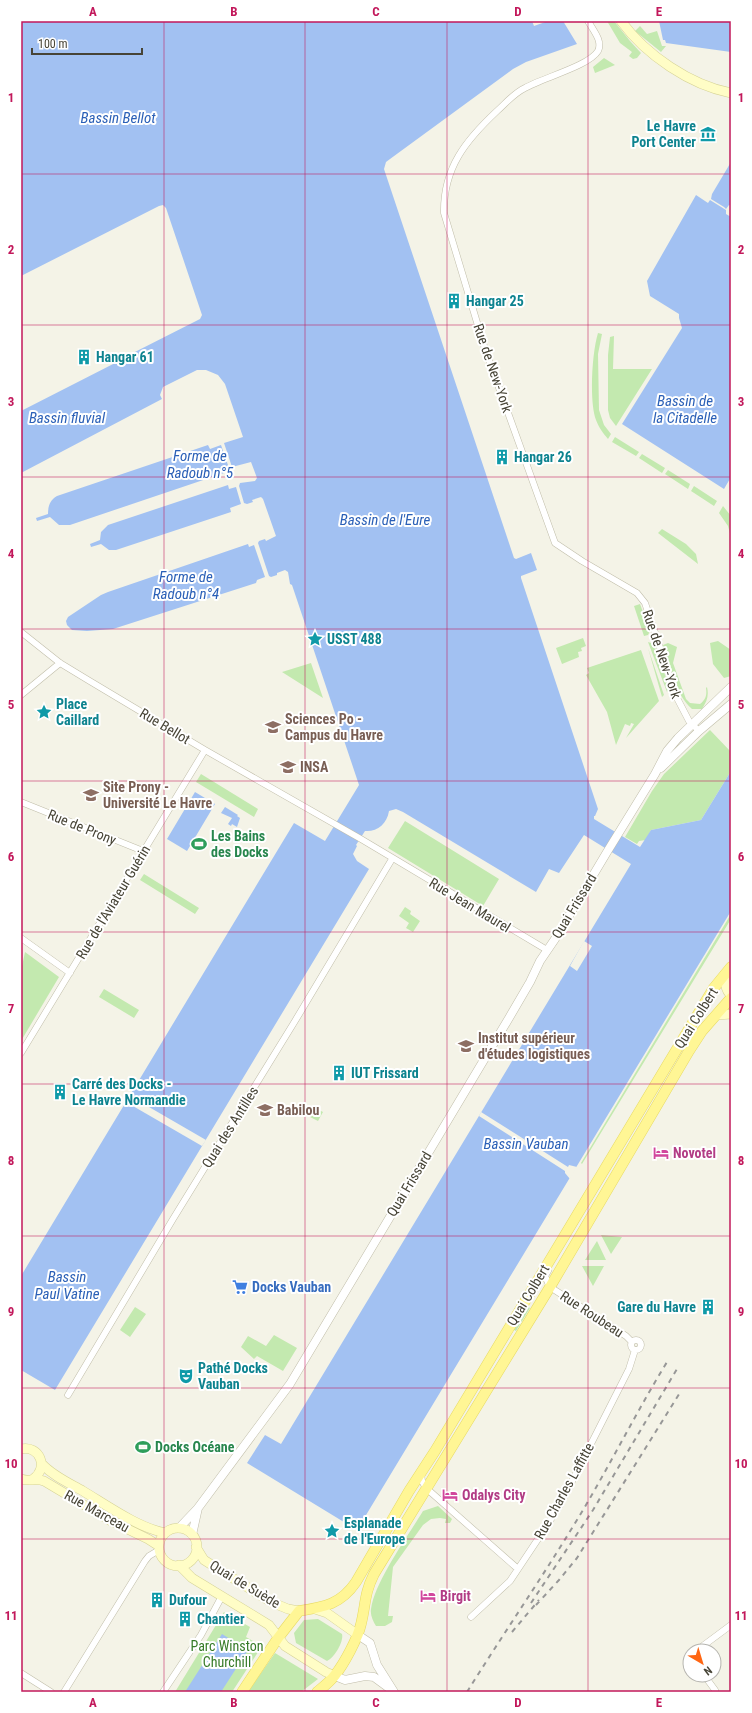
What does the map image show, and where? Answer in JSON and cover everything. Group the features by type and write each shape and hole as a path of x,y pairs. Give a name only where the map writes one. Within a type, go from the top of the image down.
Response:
{"main road":[{"path":"621,21 630,33 646,49 675,69 706,86 731,94"},
{"path":"729,970 726,986 731,996"},
{"name":"Quai Colbert","path":"299,1611 315,1609 336,1602 349,1592 356,1582 409,1491 713,989 729,970"},
{"name":"Quai Colbert","path":"317,1692 335,1676 358,1634 362,1622 368,1585 374,1574 550,1287 689,1051 702,1031 731,996"},
{"path":"716,1015 731,1014"},
{"path":"572,1221 594,1213"},
{"name":"Rue Marceau","path":"21,1449 28,1448 37,1452 40,1456 42,1464 55,1475 110,1508 154,1530 165,1533"},
{"path":"33,1479 40,1473 42,1464"},
{"name":"Rue Marceau","path":"21,1480 37,1478 44,1481 111,1521 148,1538 159,1548"},
{"path":"179,1528 192,1534 196,1542 196,1547 192,1559 179,1565 168,1563 164,1560 159,1548 162,1537 165,1533 169,1530 179,1528"},
{"name":"Quai de Suède","path":"196,1547 204,1560 271,1602 288,1609 299,1611"},
{"name":"Quai de Suède","path":"179,1565 192,1578 269,1625 278,1638"},
{"path":"315,1609 327,1613 358,1634"},
{"path":"242,1692 278,1638 299,1611"},
{"path":"278,1638 285,1646 326,1672 335,1676"}],"street":[{"name":"Rue de New-York","path":"588,21 599,39 600,46 597,52 585,62 524,88 484,123 467,142 451,170 446,184 444,213 486,349 555,543 582,561 637,593 641,597 647,609 677,698 689,720 699,731"},
{"name":"Rue Bellot","path":"21,632 60,663 205,750 361,840"},
{"path":"21,695 60,663"},
{"path":"655,774 667,751 731,687"},
{"path":"655,774 699,731 731,704"},
{"name":"Rue de l'Aviateur Guérin","path":"21,1054 205,750"},
{"name":"Quai Frissard","path":"179,1528 198,1508 290,1384 509,1018 547,950 655,774"},
{"name":"Rue de Prony","path":"21,802 143,851"},
{"name":"Rue Jean Maurel","path":"361,840 547,950"},
{"name":"Quai des Antilles","path":"68,1395 172,1219 295,1021 392,859"},
{"path":"21,938 70,973"},
{"path":"550,1287 545,1276 550,1267 552,1255"},
{"name":"Rue Roubeau","path":"550,1287 626,1336 632,1342 637,1340 641,1343 640,1348 635,1350"},
{"name":"Rue Charles Laffitte","path":"472,1616 510,1582 560,1504 629,1369 635,1350"},
{"path":"422,1470 422,1481 426,1488 518,1569"},
{"path":"409,1491 414,1486 426,1488"},
{"name":"Quai Frissard","path":"192,1534 198,1508"},
{"path":"64,1692 145,1561 159,1548"},
{"path":"163,1692 201,1635 222,1596"},
{"path":"707,1643 731,1625"},
{"path":"358,1634 372,1646 378,1664 393,1691"},
{"path":"21,1673 51,1692"},
{"path":"335,1676 345,1680 365,1676 374,1677 393,1691"},
{"path":"710,1683 715,1690"}],"green space":[{"path":"607,21 614,21 641,53 637,58 633,59 629,56 632,52 620,43"},
{"path":"640,26 647,34 657,31 662,46 666,46 661,52 635,31"},
{"path":"604,58 615,65 595,73 593,67"},
{"path":"598,333 602,334 598,354 599,410 604,425 611,434 608,439 597,423 594,412 592,377 594,352"},
{"path":"614,336 613,369 652,369 616,426 610,418 608,410 608,355 610,337"},
{"path":"615,437 639,452 636,456 612,442"},
{"path":"642,454 665,468 662,473 639,458"},
{"path":"668,470 690,484 688,489 665,474"},
{"path":"694,486 717,501 714,506 691,491"},
{"path":"723,506 731,516 731,537 728,526 719,513"},
{"path":"662,529 686,544 696,554 698,564 658,533"},
{"path":"640,604 650,631 648,635 644,636 634,606"},
{"path":"583,638 586,646 581,648 582,651 578,652 579,657 562,664 556,648"},
{"path":"718,641 731,650 731,676 724,678 713,664 710,643"},
{"path":"648,642 654,644 670,689 667,692"},
{"path":"668,643 677,647 673,663 686,699 690,703 700,704 706,697 707,687 707,698 702,709 692,709 681,696 663,645"},
{"path":"648,648 664,695 662,697"},
{"path":"641,650 659,701 626,738 634,724 631,723 630,726 625,724 616,745 607,712 586,675 589,673 587,668"},
{"path":"311,663 323,698 282,672"},
{"path":"710,730 731,752 731,771 701,820 651,830 646,840 639,841 637,844 625,837 652,791 664,774"},
{"path":"201,774 258,809 254,817 196,782"},
{"path":"405,821 499,879 483,906 388,848"},
{"path":"144,874 199,908 195,914 140,880"},
{"path":"405,907 411,911 410,914 420,921 413,932 406,928 409,923 399,916"},
{"path":"731,914 731,919 582,1164 581,1163"},
{"path":"25,952 59,977 21,1041 21,971"},
{"path":"104,989 139,1010 134,1018 99,997"},
{"path":"315,1108 323,1112 318,1121 310,1117"},
{"path":"601,1235 622,1237 611,1254"},
{"path":"597,1241 606,1260 585,1260"},
{"path":"582,1266 604,1266 593,1286"},
{"path":"526,1306 530,1308 516,1331 512,1329"},
{"path":"135,1307 146,1314 130,1337 120,1330"},
{"path":"274,1335 297,1348 283,1371 257,1356 254,1359 241,1347 248,1336 266,1346"},
{"path":"438,1506 452,1519 450,1523 445,1523 446,1519 440,1518 431,1519 423,1525 393,1567 388,1616 393,1616 392,1622 385,1626 376,1626 371,1616 371,1609 385,1572 423,1511"},
{"name":"Parc Winston Churchill","path":"224,1612 250,1627 246,1637 262,1646 232,1692 175,1692"},
{"path":"318,1619 342,1634 338,1649 333,1657 327,1661 296,1643 294,1633 304,1620"},
{"path":"275,1653 318,1679 301,1692 248,1692"}],"water":[{"path":"21,21 532,21 534,26 548,21 563,21 577,44 526,62 513,69 386,162 384,169 514,558 516,559 531,553 537,570 521,576 521,578 598,809 594,819 640,847 651,830 701,820 731,771 731,911 357,1530 247,1463 265,1435 281,1444 631,864 584,835 559,873 549,869 536,892 403,812 396,809 389,811 384,823 377,829 365,831 356,845 357,846 353,854 357,861 369,869 55,1390 21,1370 21,1276 294,823 325,841 359,785 292,585 290,584 288,572 285,570 277,573 277,575 271,577 269,576 258,543 259,541 265,539 266,541 276,536 263,499 261,497 252,500 253,502 247,504 244,503 239,486 240,483 255,481 257,478 251,462 232,467 224,443 243,437 225,384 218,375 206,370 197,370 163,387 160,395 162,399 21,473 21,411 119,361 118,359 126,355 127,356 200,319 202,315 166,208 163,205 21,276"},
{"path":"659,21 731,21 731,52 666,43 665,40 663,40"},
{"path":"731,162 731,205 729,205 726,209 711,199 712,194"},
{"name":"Bassin de la Citadelle","path":"696,195 708,203 710,200 726,210 726,214 731,217 731,477 724,489 622,424 682,328 679,314 650,296 647,281"},
{"name":"Forme de Radoub n°5","path":"208,445 210,449 221,445 229,468 223,470 224,473 70,525 59,525 50,517 37,521 36,518 48,514 50,504 57,496"},
{"path":"228,485 229,489 236,487 241,504 230,508 231,512 116,550 109,550 101,544 91,547 90,544 100,540 101,532 108,525"},
{"name":"Forme de Radoub n°4","path":"248,544 249,547 254,545 265,577 257,580 256,583 113,629 87,631 72,630 67,625 66,621 68,617 101,595"},
{"path":"195,792 215,804 187,851 167,839"},
{"path":"225,807 238,815 237,816 240,818 237,827 232,824 231,826 228,824 232,818 221,813"},
{"path":"222,1634 248,1650 221,1692 185,1692"}],"pier":[{"path":"584,941 592,946 577,971 570,966"},
{"path":"130,1096 206,1140 202,1146 126,1102"},
{"path":"481,1112 568,1167 569,1165 577,1167 570,1179 565,1171 479,1116"}],"railway":[{"path":"467,1692 583,1510 667,1362"},
{"path":"531,1603 593,1510 677,1369"},
{"path":"536,1605 577,1558 681,1391"},
{"path":"512,1632 539,1600"}],"place":[{"name":"Le Havre Port Center","path":"708,134"},
{"name":"Hangar 25","path":"454,301"},
{"name":"Hangar 61","path":"84,357"},
{"name":"Hangar 26","path":"502,457"},
{"name":"USST 488","path":"315,639"},
{"name":"Place Caillard","path":"44,712"},
{"name":"Sciences Po - Campus du Havre","path":"273,727"},
{"name":"INSA","path":"288,767"},
{"name":"Site Prony - Université Le Havre","path":"91,795"},
{"name":"Les Bains des Docks","path":"199,844"},
{"name":"Institut supérieur d'études logistiques","path":"466,1046"},
{"name":"IUT Frissard","path":"339,1073"},
{"name":"Carré des Docks - Le Havre Normandie","path":"60,1092"},
{"name":"Babilou","path":"265,1110"},
{"name":"Novotel","path":"661,1153"},
{"name":"Docks Vauban","path":"240,1287"},
{"name":"Gare du Havre","path":"708,1307"},
{"name":"Pathé Docks Vauban","path":"186,1376"},
{"name":"Docks Océane","path":"143,1447"},
{"name":"Odalys City","path":"450,1495"},
{"name":"Esplanade de l'Europe","path":"332,1531"},
{"name":"Birgit","path":"428,1596"},
{"name":"Dufour","path":"157,1600"},
{"name":"Chantier","path":"185,1619"}],"water label":[{"name":"Bassin Bellot","path":"118,118"},
{"name":"Bassin fluvial","path":"67,418"},
{"name":"Bassin de l'Eure","path":"385,520"},
{"name":"Bassin Vauban","path":"526,1144"},
{"name":"Bassin Paul Vatine","path":"67,1286"}]}
